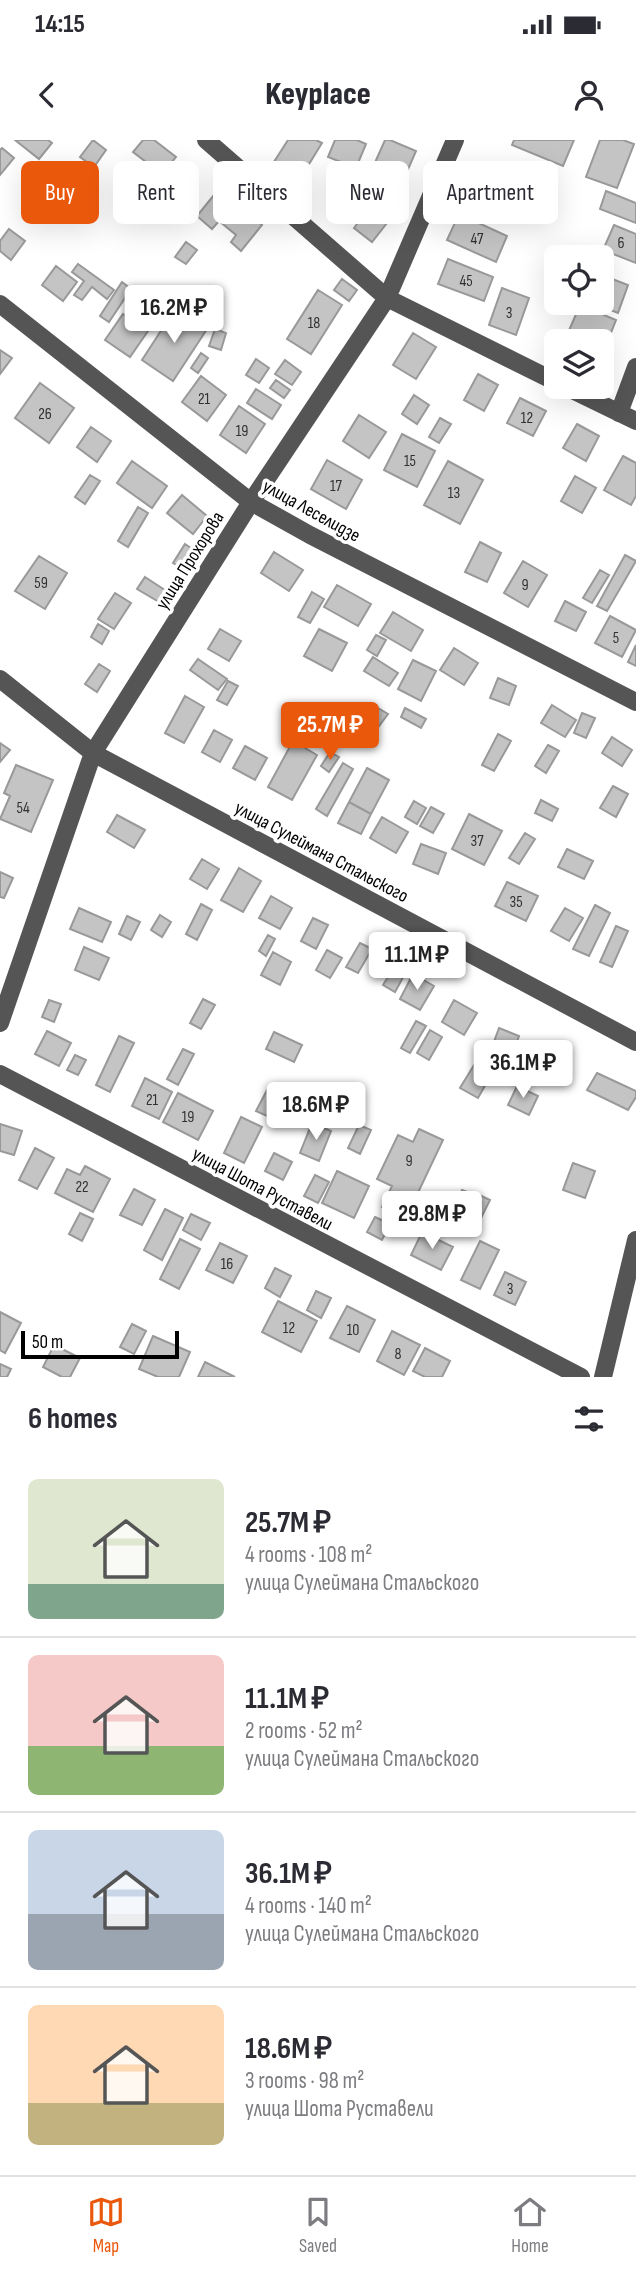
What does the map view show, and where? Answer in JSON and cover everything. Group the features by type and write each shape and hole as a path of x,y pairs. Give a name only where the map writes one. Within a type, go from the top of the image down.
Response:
{"street":[{"path":"206,140 387,298 544,376"},
{"name":"улица Прохорова","path":"0,1023 93,753 251,502 387,298 455,140"},
{"name":"улица Леселидзе","path":"0,304 251,502 636,702"},
{"path":"619,413 636,368"},
{"path":"590,399 636,421"},
{"name":"улица Сулеймана Стальского","path":"0,679 93,753 636,1042"},
{"name":"улица Шота Руставели","path":"0,1074 581,1377"},
{"path":"603,1377 636,1240"}],"building":[{"path":"15,140 48,140 52,143 39,159"},
{"path":"93,140 106,150 98,161 86,161 80,157"},
{"path":"143,140 154,140 176,157 173,161 145,161 133,152"},
{"path":"288,140 316,140 322,143 311,161 275,161"},
{"path":"335,140 357,140 366,144 359,161 338,161 328,157"},
{"path":"385,140 416,151 409,167 409,161 376,161"},
{"path":"514,140 574,140 563,166 558,161 551,161 512,145"},
{"path":"600,140 623,140 634,144 617,188 586,177"},
{"path":"2,148 14,158 0,175 0,150"},
{"path":"606,191 636,203 636,223 600,209"},
{"path":"213,196 213,224 216,224 212,229 199,218 199,214"},
{"path":"223,224 262,225 241,251 231,242 236,235"},
{"path":"357,224 386,224 372,242 354,228"},
{"path":"454,224 481,224 507,236 496,262 447,240"},
{"path":"614,225 636,234 636,263 614,254 614,245 605,245"},
{"path":"9,229 25,241 11,260 0,251 0,241"},
{"path":"186,242 197,250 186,264 175,257"},
{"path":"448,259 493,277 484,301 438,284"},
{"path":"78,264 114,290 107,299 92,287 82,300 74,295 84,281 72,272"},
{"path":"56,266 77,282 63,301 42,285"},
{"path":"342,279 357,290 349,301 334,290"},
{"path":"614,280 628,285 618,313 614,311"},
{"path":"122,282 131,289 109,322 100,316"},
{"path":"502,288 529,298 516,335 489,325"},
{"path":"318,290 342,305 311,354 287,339"},
{"path":"175,309 207,329 173,381 142,360"},
{"path":"123,314 148,331 130,357 105,340"},
{"path":"576,315 604,315 616,320 612,329 570,329"},
{"path":"215,329 226,333 221,350 209,346"},
{"path":"413,333 436,347 416,379 393,365"},
{"path":"0,350 12,358 0,374"},
{"path":"201,353 208,358 198,373 191,368"},
{"path":"256,359 269,368 259,383 246,375"},
{"path":"285,360 301,372 292,385 275,374"},
{"path":"478,374 498,385 484,411 464,400"},
{"path":"201,376 226,395 207,421 182,402"},
{"path":"276,380 290,390 284,398 270,388"},
{"path":"40,383 74,408 49,443 15,418"},
{"path":"256,389 281,405 272,419 247,403"},
{"path":"414,395 429,405 417,424 402,414"},
{"path":"520,398 546,411 533,436 507,423"},
{"path":"239,406 265,424 246,453 220,435"},
{"path":"359,415 386,432 369,458 343,441"},
{"path":"440,418 451,424 439,443 429,437"},
{"path":"577,424 599,436 586,461 563,448"},
{"path":"91,427 111,441 97,462 77,447"},
{"path":"402,434 435,451 417,487 384,470"},
{"path":"623,456 636,463 636,496 631,505 604,490"},
{"path":"327,460 362,480 346,509 311,489"},
{"path":"132,461 167,486 152,508 117,483"},
{"path":"448,461 483,480 460,524 424,505"},
{"path":"90,475 100,481 85,504 75,497"},
{"path":"575,476 596,488 582,513 561,501"},
{"path":"182,495 207,516 193,534 167,513"},
{"path":"138,507 148,513 128,547 118,541"},
{"path":"480,542 501,553 487,582 465,572"},
{"path":"185,544 194,550 183,569 173,563"},
{"path":"274,552 303,570 289,591 261,573"},
{"path":"625,555 636,561 607,611 597,606"},
{"path":"39,556 67,573 45,609 15,591"},
{"path":"523,561 547,575 528,607 504,593"},
{"path":"600,570 609,575 592,603 583,598"},
{"path":"145,577 171,594 164,605 137,589"},
{"path":"337,585 371,604 358,626 324,607"},
{"path":"312,592 324,599 310,623 298,617"},
{"path":"115,593 131,603 114,629 98,619"},
{"path":"565,601 586,612 576,631 555,621"},
{"path":"393,612 423,630 411,651 380,633"},
{"path":"610,616 636,630 622,657 595,643"},
{"path":"98,624 109,631 102,644 91,637"},
{"path":"220,629 241,641 229,661 208,649"},
{"path":"319,629 347,643 332,671 304,656"},
{"path":"376,635 386,640 377,656 367,650"},
{"path":"636,645 636,666 628,662"},
{"path":"454,648 478,663 464,685 440,670"},
{"path":"373,657 398,673 389,686 364,671"},
{"path":"198,659 227,679 218,690 190,670"},
{"path":"413,660 436,671 421,701 398,689"},
{"path":"99,664 110,671 97,692 85,684"},
{"path":"498,678 516,686 509,705 490,698"},
{"path":"228,681 238,686 227,705 217,700"},
{"path":"185,696 204,707 184,743 165,733"},
{"path":"552,705 576,720 565,737 541,723"},
{"path":"378,708 388,714 376,730 367,723"},
{"path":"405,708 426,719 421,728 401,717"},
{"path":"582,713 595,718 586,738 574,733"},
{"path":"214,730 232,740 220,762 202,752"},
{"path":"498,734 511,741 494,771 482,765"},
{"path":"612,737 632,750 622,766 602,753"},
{"path":"293,741 317,755 292,800 268,787"},
{"path":"0,743 10,750 0,762"},
{"path":"548,745 559,751 546,773 535,766"},
{"path":"245,746 267,758 255,780 233,768"},
{"path":"330,752 339,757 329,772 321,766"},
{"path":"343,763 353,769 327,816 316,809"},
{"path":"16,765 53,780 31,832 0,819 10,796 4,793"},
{"path":"367,768 389,780 371,814 349,802"},
{"path":"613,786 628,794 616,817 600,808"},
{"path":"541,800 558,809 552,821 535,813"},
{"path":"414,801 426,808 417,824 405,817"},
{"path":"349,802 371,814 361,834 338,823"},
{"path":"431,807 444,814 433,833 420,826"},
{"path":"469,814 502,831 484,865 452,849"},
{"path":"117,815 145,830 134,848 107,832"},
{"path":"382,817 408,832 396,853 370,838"},
{"path":"525,833 535,839 519,864 509,858"},
{"path":"421,844 446,853 438,874 413,864"},
{"path":"567,849 593,861 584,879 558,867"},
{"path":"202,859 219,869 207,889 190,879"},
{"path":"239,868 261,881 243,912 221,900"},
{"path":"0,872 13,878 4,898 0,897"},
{"path":"507,882 538,896 526,921 495,906"},
{"path":"271,896 292,908 280,929 259,918"},
{"path":"201,904 212,910 197,940 186,934"},
{"path":"595,905 610,913 589,956 573,949"},
{"path":"79,908 111,922 102,942 70,929"},
{"path":"565,908 583,918 569,941 551,931"},
{"path":"160,915 171,922 162,937 151,930"},
{"path":"127,916 140,922 131,940 119,934"},
{"path":"313,918 328,925 316,949 301,941"},
{"path":"616,926 628,931 612,967 600,962"},
{"path":"268,935 275,939 266,956 259,951"},
{"path":"360,943 372,949 358,973 346,967"},
{"path":"84,947 109,958 99,980 75,970"},
{"path":"327,950 342,958 330,978 316,970"},
{"path":"273,952 291,962 280,985 261,975"},
{"path":"395,966 406,972 395,992 383,985"},
{"path":"413,974 434,986 420,1010 400,999"},
{"path":"203,999 215,1005 201,1029 190,1023"},
{"path":"49,1000 61,1004 54,1022 42,1017"},
{"path":"454,1000 477,1013 464,1035 442,1022"},
{"path":"416,1021 426,1026 410,1053 401,1048"},
{"path":"499,1028 519,1036 511,1058 491,1050"},
{"path":"430,1030 442,1037 429,1060 417,1053"},
{"path":"47,1031 71,1043 59,1066 35,1054"},
{"path":"274,1032 302,1045 294,1062 266,1049"},
{"path":"119,1036 134,1043 110,1092 96,1085"},
{"path":"545,1045 569,1059 554,1084 531,1069"},
{"path":"183,1049 194,1054 178,1085 167,1079"},
{"path":"75,1055 86,1060 78,1075 67,1070"},
{"path":"474,1065 491,1075 478,1098 460,1088"},
{"path":"597,1073 636,1091 636,1097 628,1110 587,1090"},
{"path":"145,1078 172,1092 159,1119 132,1106"},
{"path":"517,1086 538,1096 529,1115 508,1105"},
{"path":"267,1090 277,1095 267,1116 256,1111"},
{"path":"178,1093 213,1111 198,1140 163,1122"},
{"path":"241,1117 262,1127 244,1163 224,1153"},
{"path":"312,1123 331,1131 319,1161 300,1153"},
{"path":"0,1124 22,1131 14,1155 0,1151"},
{"path":"359,1125 371,1130 360,1154 348,1148"},
{"path":"419,1129 443,1140 406,1218 382,1207 392,1186 377,1179 398,1135 413,1142"},
{"path":"35,1148 54,1158 37,1189 19,1180"},
{"path":"274,1153 292,1162 283,1180 265,1171"},
{"path":"573,1163 595,1171 585,1198 563,1190"},
{"path":"85,1166 110,1179 93,1212 55,1193 67,1169 80,1175"},
{"path":"337,1171 369,1186 354,1218 322,1203"},
{"path":"315,1175 329,1182 318,1203 304,1196"},
{"path":"134,1189 155,1200 142,1225 120,1215"},
{"path":"462,1190 470,1193 452,1233 445,1229"},
{"path":"477,1194 490,1200 476,1228 464,1222"},
{"path":"426,1197 440,1204 429,1229 415,1223"},
{"path":"165,1209 183,1218 162,1260 144,1250"},
{"path":"80,1213 93,1219 82,1241 69,1234"},
{"path":"191,1214 210,1223 201,1240 183,1230"},
{"path":"375,1217 390,1224 382,1240 367,1232"},
{"path":"422,1232 453,1247 441,1270 411,1255"},
{"path":"180,1239 200,1249 179,1289 160,1279"},
{"path":"480,1241 499,1250 480,1289 461,1280"},
{"path":"220,1243 247,1256 233,1283 206,1270"},
{"path":"275,1268 291,1276 280,1297 265,1288"},
{"path":"505,1272 526,1282 515,1305 494,1295"},
{"path":"316,1291 331,1298 321,1318 307,1310"},
{"path":"278,1301 317,1321 301,1352 262,1332"},
{"path":"347,1306 375,1320 359,1352 330,1338"},
{"path":"0,1312 21,1323 5,1353 0,1350"},
{"path":"132,1324 146,1331 134,1354 120,1347"},
{"path":"392,1331 420,1345 404,1375 377,1361"},
{"path":"153,1336 190,1352 179,1377 158,1377 139,1369"},
{"path":"54,1345 80,1358 70,1377 62,1377 43,1367"},
{"path":"425,1348 450,1361 442,1377 425,1377 413,1371"},
{"path":"205,1362 235,1377 198,1377"},
{"path":"0,1364 11,1369 7,1377 0,1377"}]}
